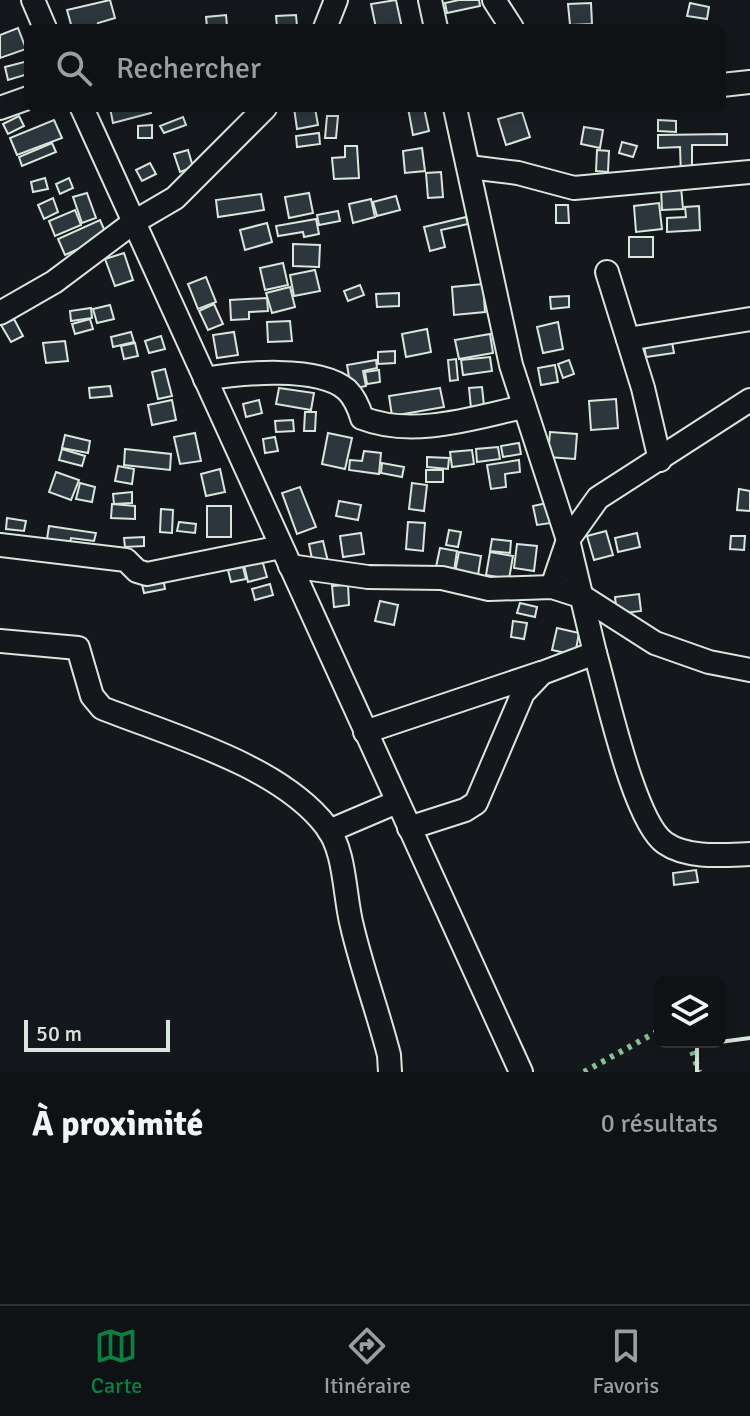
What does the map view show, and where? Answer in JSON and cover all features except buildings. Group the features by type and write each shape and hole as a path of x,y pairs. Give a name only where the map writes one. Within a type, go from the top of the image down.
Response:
{"street":[{"path":"43,24 34,3 58,0"},
{"path":"327,24 336,0"},
{"path":"430,0 435,24"},
{"path":"494,0 509,24"},
{"path":"726,85 750,82"},
{"path":"0,108 24,99"},
{"path":"84,112 521,1072"},
{"path":"0,313 54,282 134,222 175,198 261,112"},
{"path":"456,112 523,407 568,540 633,793 651,829 665,843 681,850 715,856 750,854"},
{"path":"469,167 518,173 574,188 750,172"},
{"path":"607,272 660,460"},
{"path":"628,339 750,319"},
{"path":"205,379 263,372 329,381 346,390 362,418 384,423 435,425 523,407"},
{"path":"552,587 568,540 598,498 750,400"},
{"path":"0,545 126,560 137,571 147,574 286,556 368,577 442,578 489,589 552,587 583,597 655,643 709,662 750,670"},
{"path":"0,641 78,648 92,696 102,708 243,765 275,782 329,831 339,859 351,926 389,1055 390,1072"},
{"path":"365,732 595,653"},
{"path":"409,828 465,810 476,803 519,699 542,673"},
{"path":"329,831 397,802"}],"hedge":[{"path":"584,1072 654,1033"},
{"path":"691,1048 699,1072"}],"wall":[{"path":"697,1072 697,1045 750,1038"}]}
